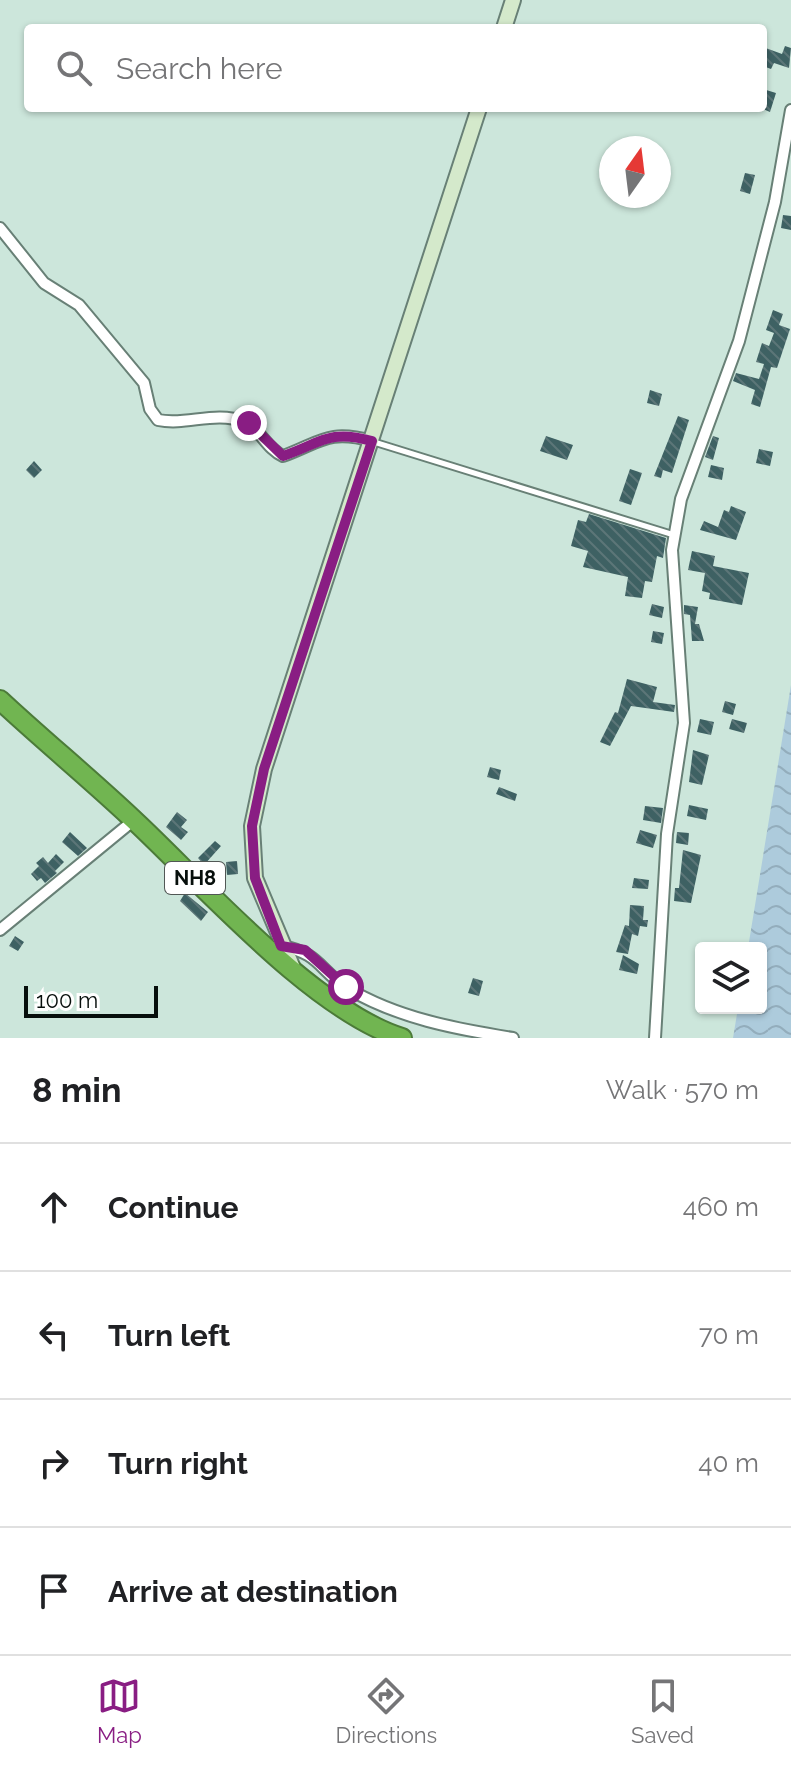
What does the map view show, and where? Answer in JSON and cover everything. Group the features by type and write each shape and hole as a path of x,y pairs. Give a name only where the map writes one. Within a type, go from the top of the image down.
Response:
{"highway":[{"name":"NH8","path":"0,700 134,820 295,972 369,1024 402,1038"}],"street":[{"path":"505,24 513,0"},
{"path":"655,1038 667,834 684,723 672,550 681,499 739,341 775,202 791,110"},
{"path":"295,972 281,946 255,878 252,826 264,769 478,112"},
{"path":"0,228 44,283 79,305 144,383 150,409 158,420 175,423 205,415 249,423 283,456 315,441 346,434 372,441"},
{"path":"0,930 134,820"},
{"path":"281,946 305,950 346,987 414,1018 513,1038"}],"lane":[{"path":"372,441 675,535"}],"water":[{"path":"791,685 791,1038 733,1038 737,1014 767,1014 767,942 749,942"}],"building":[{"path":"785,46 791,48 789,68 774,63 771,69 767,68 767,48 782,54"},
{"path":"767,90 776,93 770,112 767,111"},
{"path":"745,173 755,175 750,194 740,191"},
{"path":"783,215 791,216 791,230 781,228"},
{"path":"773,310 783,314 779,325 790,329 777,368 771,367 760,407 751,404 755,390 733,381 736,373 759,379 764,364 756,362 762,343 769,346 774,333 766,330"},
{"path":"650,390 662,394 659,406 647,403"},
{"path":"678,416 689,420 672,473 663,470 661,478 654,476"},
{"path":"546,436 573,445 567,460 540,451"},
{"path":"713,436 719,438 713,460 705,457"},
{"path":"759,449 773,452 770,466 756,463"},
{"path":"34,461 42,470 34,478 26,470"},
{"path":"711,465 724,468 722,480 708,477"},
{"path":"630,469 642,473 631,505 619,501"},
{"path":"731,506 746,512 736,540 700,530 704,521 718,527 724,510 729,512"},
{"path":"589,514 666,538 663,558 657,556 652,582 645,581 642,598 625,596 628,577 583,567 588,551 571,546 578,520 586,522"},
{"path":"692,551 715,556 713,566 749,573 742,605 709,599 710,593 702,591 705,573 688,570"},
{"path":"652,604 664,607 662,618 649,615"},
{"path":"684,605 698,607 695,624 699,624 704,641 692,641 690,615 684,614"},
{"path":"653,631 664,633 662,644 651,642"},
{"path":"627,679 657,687 653,702 675,705 674,712 631,706 610,746 600,742 615,712 618,713"},
{"path":"725,701 736,704 733,715 722,712"},
{"path":"700,719 714,722 711,735 697,732"},
{"path":"732,719 747,723 744,733 729,729"},
{"path":"693,750 709,755 702,785 689,782"},
{"path":"490,767 501,770 499,780 487,777"},
{"path":"499,787 517,794 515,801 496,794"},
{"path":"689,805 708,809 706,820 687,816"},
{"path":"645,806 663,808 661,823 643,820"},
{"path":"177,812 187,820 181,827 188,832 181,840 166,827"},
{"path":"640,830 657,835 653,848 636,843"},
{"path":"70,832 87,848 78,856 62,842"},
{"path":"677,832 689,833 688,845 676,843"},
{"path":"215,841 221,846 204,865 198,858"},
{"path":"683,850 701,855 691,903 674,901 675,888 679,888"},
{"path":"56,854 64,862 55,871 57,873 45,883 41,878 37,881 31,874 39,866 36,863 43,857 48,863"},
{"path":"237,861 238,874 227,875 226,862"},
{"path":"634,878 649,880 648,889 632,888"},
{"path":"185,893 208,912 201,921 180,901"},
{"path":"630,905 644,906 643,920 648,920 647,927 640,926 638,936 632,934 628,954 616,952 625,925 629,926"},
{"path":"15,936 24,942 18,951 9,946"},
{"path":"623,955 639,964 637,974 619,970"},
{"path":"473,978 483,981 479,996 468,993"}],"route":[{"path":"249,423 276,453 283,456 315,441 346,434 372,441 264,769 252,826 255,878 281,946 305,950 346,987"}]}
